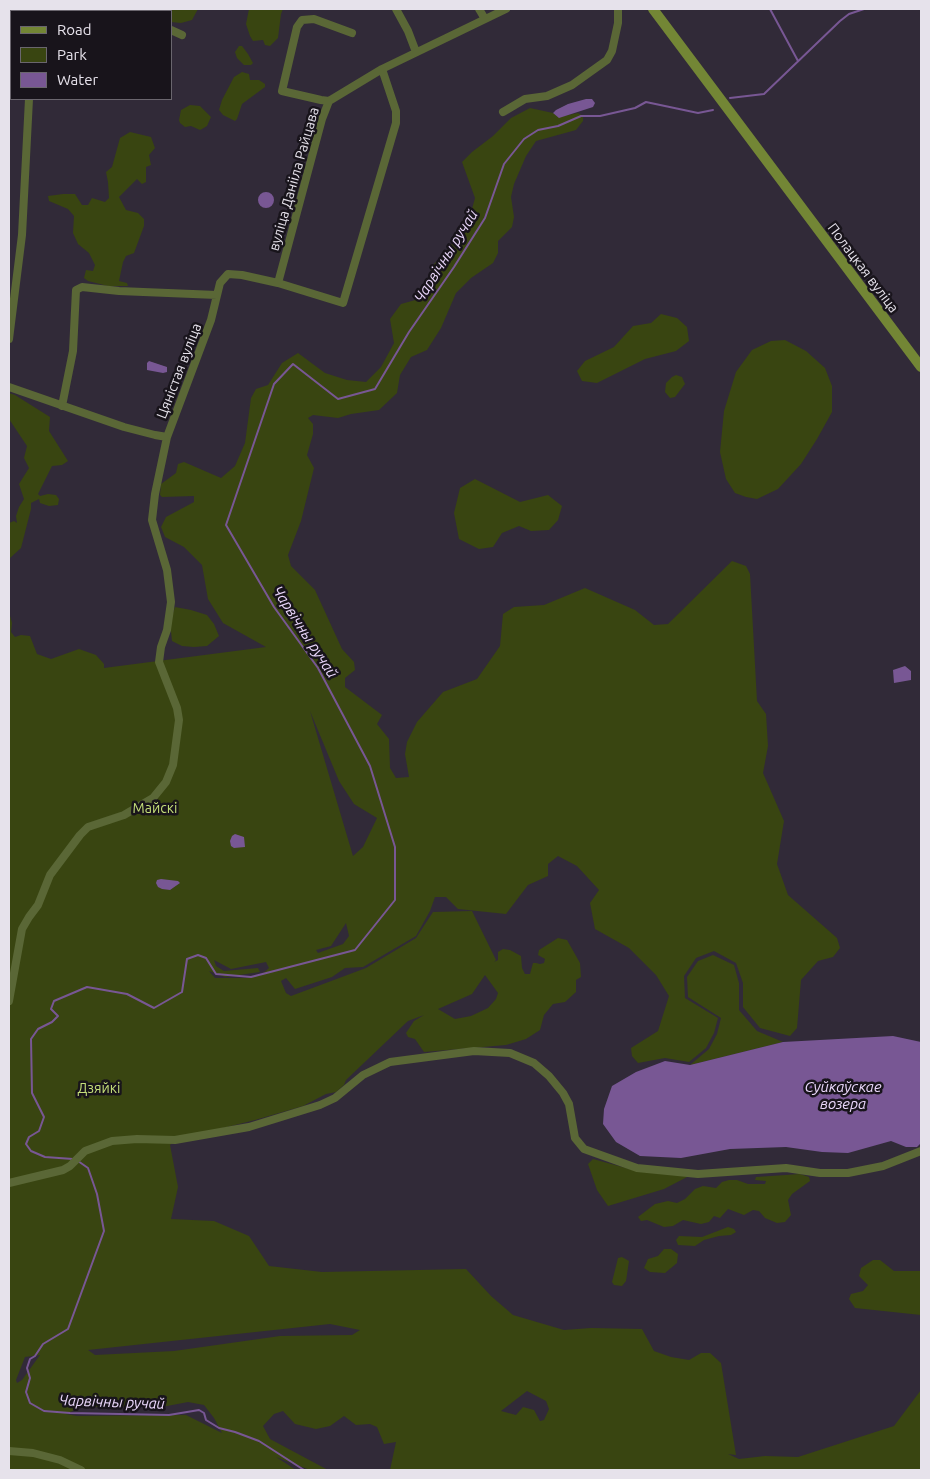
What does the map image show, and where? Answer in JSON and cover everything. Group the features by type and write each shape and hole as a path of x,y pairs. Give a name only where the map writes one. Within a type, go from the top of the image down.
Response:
{"main road":[{"name":"Полацкая вуліца","path":"653,9 921,367"}],"street":[{"path":"396,9 408,31 416,52"},
{"path":"479,9 485,19"},
{"name":"вуліца Данііла Райцава","path":"278,283 322,119 329,100 382,69 506,9"},
{"path":"503,112 525,100 547,96 572,85 607,60 612,52 618,22 618,9"},
{"path":"329,100 321,100 282,91 297,27 302,20 314,19 352,33"},
{"path":"172,30 182,35"},
{"path":"278,283 343,302 396,123 396,111 382,69"},
{"path":"9,339 22,235 29,100"},
{"name":"Цяністая вуліца","path":"9,387 124,427 155,436 167,436 211,320 220,283 228,274 278,283"},
{"path":"62,406 73,351 76,290 82,288 217,295"},
{"path":"9,1001 22,930 28,917 38,905 50,875 88,827 124,815 153,798 166,782 173,765 179,720 173,695 159,662 161,647 167,630 171,602 167,570 152,520 155,494 167,436"},
{"path":"9,1183 63,1170 70,1166 85,1151 112,1141 136,1139 175,1140 249,1127 320,1105 335,1098 362,1075 390,1062 474,1052 510,1053 534,1063 549,1076 563,1093 569,1104 575,1138 584,1149 637,1168 698,1174 786,1168 848,1173 882,1166 921,1151"},
{"path":"9,1451 60,1460 81,1470"}],"green space":[{"path":"198,9 192,20 181,23 172,22 172,10 168,10"},
{"path":"249,9 283,9 278,38 270,46 265,45 263,40 253,41 250,36 246,24"},
{"path":"239,46 242,46 248,54 253,63 251,65 244,65 237,58 235,52"},
{"path":"242,72 249,74 250,80 259,80 265,84 265,87 242,104 235,121 223,115 219,110 234,77"},
{"path":"190,105 200,106 211,117 207,126 200,130 191,126 185,127 180,123 181,110"},
{"path":"530,108 553,113 559,117 578,113 583,116 583,121 576,130 536,141 526,156 514,184 511,197 514,217 512,227 498,241 498,253 493,263 471,278 456,293 441,328 427,350 411,357 400,375 397,393 379,410 338,418 313,415 308,418 313,424 313,434 307,455 314,468 301,521 288,555 291,566 315,590 342,649 354,662 355,670 345,678 345,687 382,715 377,724 389,739 390,768 396,778 409,777 405,754 407,742 417,722 443,692 477,679 500,646 503,614 514,607 544,605 585,588 635,610 654,625 668,624 732,561 746,566 750,574 757,701 766,714 768,746 763,773 784,821 777,864 788,895 837,938 840,948 833,957 818,961 801,980 797,1028 790,1036 760,1028 743,1007 743,983 736,963 714,951 696,958 684,976 685,998 718,1018 714,1033 706,1048 689,1062 665,1058 638,1063 632,1056 631,1048 658,1031 669,996 656,975 629,948 595,929 590,903 599,890 577,866 558,856 548,864 548,876 528,885 506,914 458,909 446,897 435,897 430,911 416,936 363,967 345,968 332,977 295,989 286,978 281,981 286,993 291,996 366,968 416,938 433,912 472,911 496,960 494,962 498,960 498,952 503,949 510,950 521,956 522,968 525,974 530,974 533,963 544,963 545,959 538,955 539,950 558,938 567,940 580,963 581,977 576,980 576,992 565,1002 553,1004 544,1015 540,1030 526,1039 506,1045 424,1052 415,1039 408,1037 406,1033 414,1021 424,1015 408,1021 346,1080 344,1085 336,1092 326,1094 303,1106 255,1120 211,1131 180,1136 170,1145 178,1187 171,1219 214,1221 249,1236 269,1266 322,1272 466,1269 491,1296 513,1315 564,1330 591,1328 642,1329 654,1351 671,1357 689,1360 701,1353 710,1353 721,1363 736,1455 728,1454 739,1459 765,1456 798,1457 894,1426 921,1390 921,1470 390,1470 396,1442 384,1444 377,1427 370,1424 356,1425 344,1416 330,1426 316,1429 295,1424 283,1411 274,1414 263,1426 270,1439 328,1470 310,1470 276,1457 296,1470 9,1470 9,612 12,623 11,632 15,637 21,635 30,636 37,654 51,659 79,649 96,655 104,664 104,668 266,647 223,623 208,599 202,565 184,547 165,537 161,527 166,517 194,502 194,496 162,497 160,495 161,484 176,473 178,464 184,462 221,478 235,466 245,443 251,398 256,389 268,385 282,363 298,353 325,373 347,380 366,382 381,367 394,343 390,319 401,304 419,299 434,264 449,248 470,216 475,198 462,162 511,118","holes":["310,711 339,781 354,804 377,818 363,847 353,856","346,923 349,936 343,944 318,953 316,950 331,946","214,960 231,969 266,962 269,968 261,975 245,978 215,978 209,971 225,977 260,972 258,968 224,971 216,966","485,975 498,993 496,999 488,1008 471,1016 455,1019 438,1009 472,994","330,1324 360,1330 352,1335 280,1336 174,1351 95,1355 88,1350","40,1355 22,1380 17,1383 16,1380 25,1357","527,1391 546,1401 549,1409 544,1420 540,1421 534,1410 523,1407 516,1415 501,1411","188,1402 204,1405 222,1433 186,1415 77,1416 66,1414 81,1407 167,1406"]},
{"path":"130,132 151,137 155,148 149,155 151,165 146,167 146,182 142,184 137,179 119,197 126,210 138,213 144,219 144,226 134,253 126,256 123,262 119,281 127,283 128,286 108,286 88,281 84,278 86,270 93,271 95,265 89,253 78,244 73,233 74,216 68,209 49,201 48,196 75,194 82,205 88,205 92,198 105,202 109,198 106,172 112,167 120,138"},
{"path":"661,314 677,318 687,327 689,341 676,351 645,359 597,383 582,381 577,371 585,361 614,347 633,326 651,323"},
{"path":"785,340 806,351 825,368 832,386 832,412 801,464 778,489 757,499 746,497 735,493 726,479 720,452 724,411 736,372 752,350 771,341"},
{"path":"676,375 682,377 685,384 675,397 670,398 665,392 666,383"},
{"path":"9,393 50,417 49,431 68,461 62,465 52,466 38,494 40,496 56,495 59,499 58,505 49,506 40,503 39,499 31,503 21,548 9,559 9,523 14,521 17,523 16,516 24,499 19,484 29,468 24,458 27,446 9,419"},
{"path":"475,479 520,502 548,495 562,506 558,520 549,530 531,531 519,526 502,533 493,547 479,549 459,539 454,513 460,488"},
{"path":"175,607 207,615 214,624 219,636 207,646 182,646 172,641 170,622"},
{"path":"713,955 734,965 739,983 739,1010 757,1031 783,1042 690,1065 709,1049 717,1034 721,1018 688,997 687,977 698,961"},
{"path":"593,1159 637,1171 689,1176 664,1189 608,1206 597,1190 588,1164"},
{"path":"800,1174 809,1177 810,1181 792,1194 788,1200 791,1215 785,1222 777,1223 765,1218 759,1211 753,1210 744,1215 728,1209 720,1218 714,1216 709,1222 701,1224 683,1220 673,1226 664,1227 647,1220 641,1221 638,1217 655,1204 668,1201 677,1203 685,1199 695,1189 703,1186 716,1188 722,1182 729,1180 737,1180 748,1184 765,1184 766,1181 755,1180 756,1177"},
{"path":"728,1227 736,1232 731,1235 704,1240 695,1246 678,1245 676,1240 679,1236 702,1237"},
{"path":"664,1249 671,1249 678,1254 677,1263 665,1273 650,1272 644,1268 648,1259 658,1256"},
{"path":"622,1257 629,1261 626,1281 622,1286 614,1285 612,1282 618,1258"},
{"path":"873,1260 880,1260 894,1271 921,1271 921,1315 855,1308 849,1299 851,1294 863,1291 868,1285 859,1276 861,1268"}],"water":[{"path":"592,99 595,103 593,107 559,118 553,113 568,104"},
{"path":"266,192 272,194 274,200 272,206 266,208 260,206 258,200 260,194"},
{"path":"149,361 167,367 167,372 147,370 147,363"},
{"path":"905,666 911,671 911,680 894,683 893,670"},
{"path":"235,834 244,837 245,847 234,848 231,846 230,841"},
{"path":"157,880 178,881 180,883 170,890 162,889 156,883"},
{"name":"Суйкаўскае возера","path":"893,1036 921,1042 921,1143 917,1147 906,1147 891,1141 848,1153 822,1152 786,1147 730,1149 681,1158 640,1156 616,1142 603,1124 604,1109 612,1086 636,1072 665,1061 690,1065 783,1042"}],"waterway":[{"path":"770,9 798,61"},
{"path":"730,98 764,94 840,21 849,14 864,9"},
{"name":"Чарвічны ручай","path":"73,1159 45,1157 31,1151 26,1144 29,1137 39,1131 44,1117 32,1093 31,1039 38,1029 52,1022 58,1016 51,1009 54,1001 87,987 127,994 154,1008 182,992 187,959 198,955 206,958 216,974 251,977 355,950 395,900 395,847 370,766 318,668 274,607 226,525 274,384 293,364 338,399 375,389 409,332 485,218 504,164 524,139 538,130 558,126 581,116 600,116 635,108 646,102 698,113 713,110"},
{"name":"Чарвічны ручай","path":"78,1161 88,1168 97,1194 104,1231 68,1329 43,1344 35,1356 30,1359 27,1368 30,1378 26,1392 30,1403 44,1411 70,1413 169,1415 199,1410 204,1413 206,1420 219,1428 259,1441 304,1470"}],"park label":[{"name":"Майскі","path":"155,808"},
{"name":"Дзяйкі","path":"99,1088"}]}
